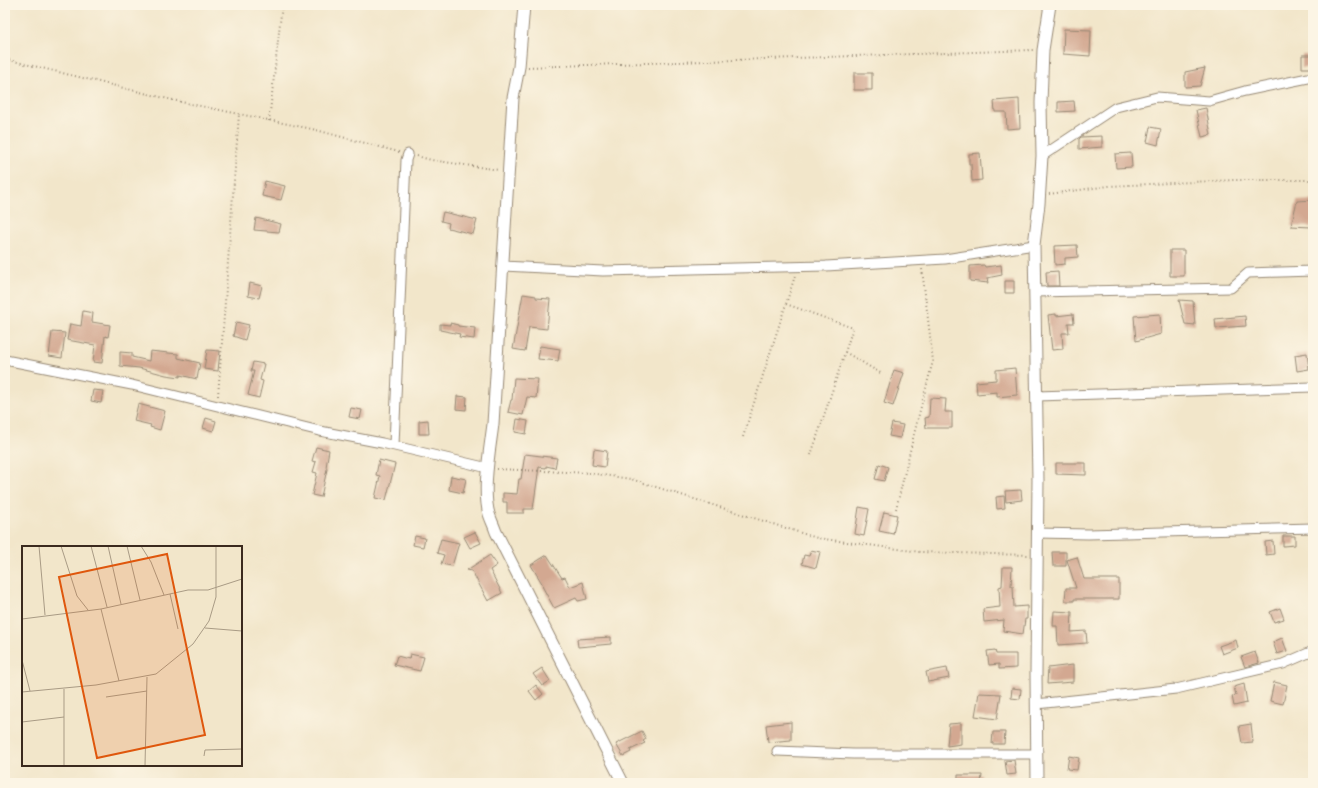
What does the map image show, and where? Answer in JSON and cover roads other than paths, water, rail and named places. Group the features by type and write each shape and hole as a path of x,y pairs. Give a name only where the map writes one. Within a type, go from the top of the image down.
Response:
{"street":[{"path":"524,5 519,67 513,98 493,424 488,468 488,507 496,532 623,783"},
{"path":"1037,783 1036,704 1038,533 1034,245 1040,195 1042,156 1041,103 1043,50 1050,5"},
{"path":"1042,156 1116,107 1158,97 1209,101 1245,91 1313,77"},
{"path":"394,446 406,160 408,154"},
{"path":"503,266 603,271 798,267 945,259 1034,245"},
{"path":"1035,292 1231,288 1248,273 1313,271"},
{"path":"5,360 132,385 320,431 394,446 488,468"},
{"path":"1037,396 1313,387"},
{"path":"1038,533 1088,534 1313,528"},
{"path":"1036,704 1176,689 1283,664 1313,651"},
{"path":"777,751 891,755 1037,754"}]}
